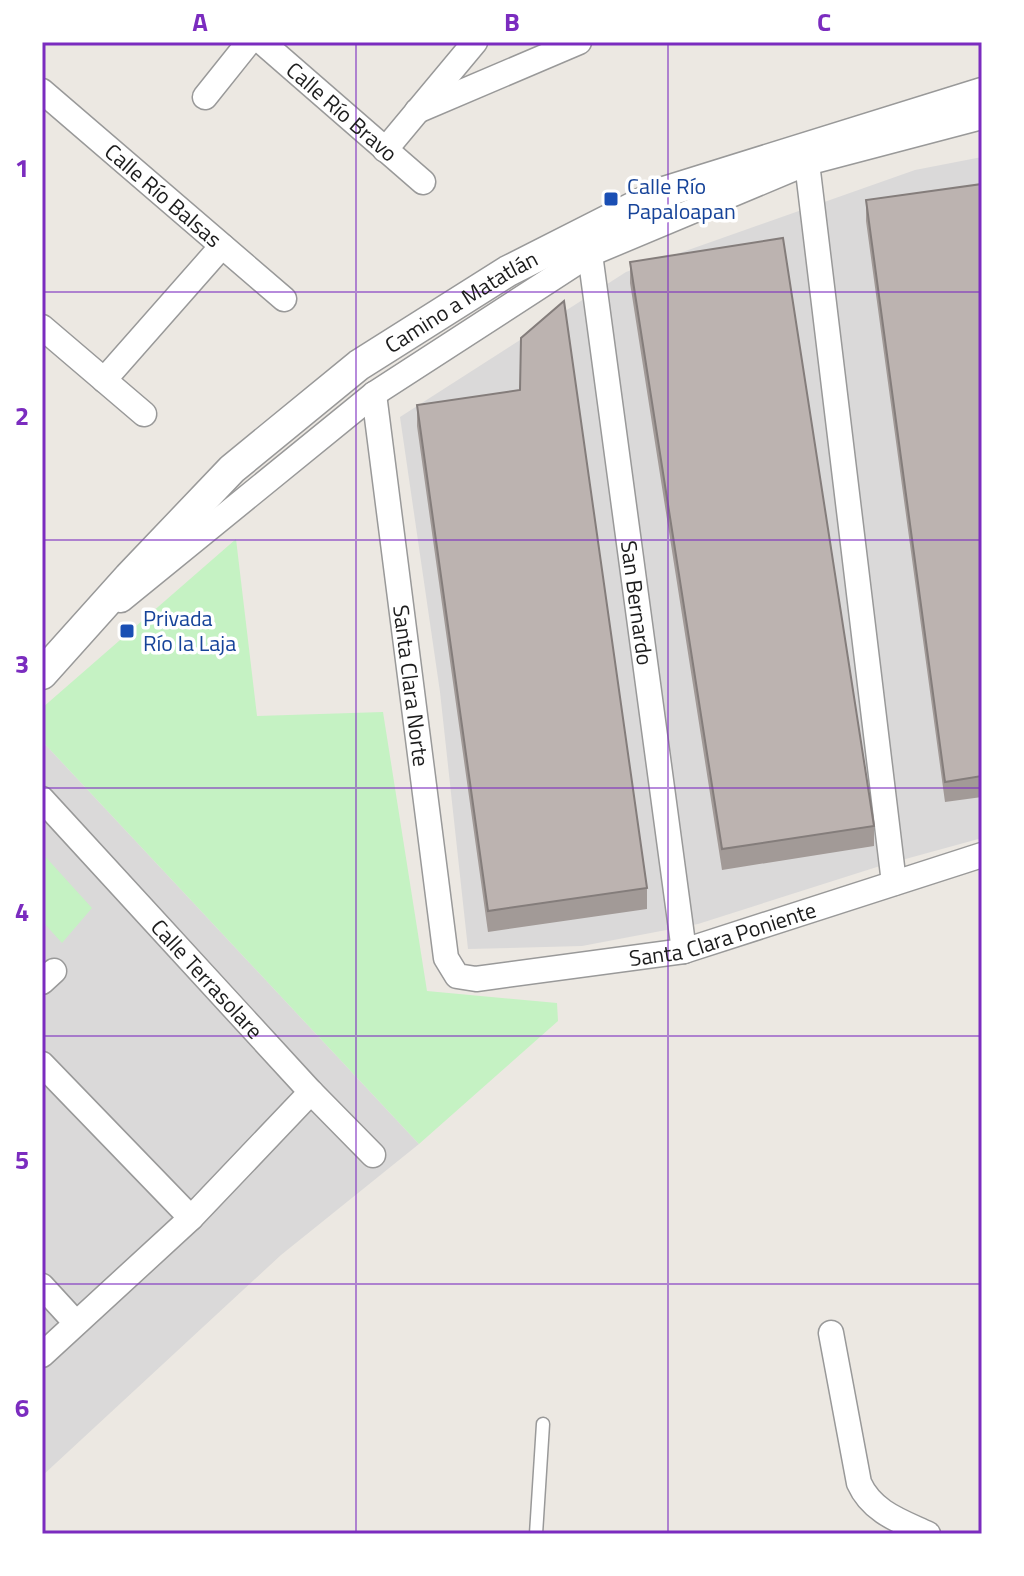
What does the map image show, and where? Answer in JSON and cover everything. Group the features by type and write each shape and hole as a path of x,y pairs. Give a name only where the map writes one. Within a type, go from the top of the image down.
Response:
{"street":[{"path":"205,97 249,42"},
{"name":"Calle Río Bravo","path":"262,42 423,182"},
{"path":"385,150 475,42"},
{"path":"417,111 579,42"},
{"name":"Calle Río Balsas","path":"42,91 284,299"},
{"name":"Camino a Matatlán","path":"42,674 232,469 359,365 508,271 664,192 982,93"},
{"path":"78,633 374,394 590,254 807,163 982,117"},
{"path":"807,163 894,883"},
{"path":"104,380 222,246"},
{"name":"San Bernardo","path":"590,254 684,951"},
{"path":"42,327 144,414"},
{"name":"Santa Clara Norte","path":"374,394 446,958 457,976"},
{"name":"Calle Terrasolare","path":"42,799 311,1092 373,1155"},
{"name":"Santa Clara Poniente","path":"457,976 476,979 684,951 982,855"},
{"path":"42,1064 191,1218"},
{"path":"42,1355 191,1218 311,1092"},
{"path":"42,1286 76,1323"},
{"path":"831,1333 859,1483 866,1498 879,1510 928,1534"}],"lane":[{"path":"536,1534 543,1424"}],"shaded area":[{"path":"982,157 982,838 880,866 698,924 582,946 468,949 440,692 400,417 626,272 915,170"},
{"path":"42,741 419,1144 281,1255 42,1476"}],"green space":[{"path":"236,539 257,716 383,712 427,991 557,1003 558,1021 419,1144 42,741 42,708"},
{"path":"42,853 92,908 62,943 42,921"}],"building":[{"path":"982,184 982,776 945,782 866,200"},
{"path":"783,238 874,826 722,849 630,262"},
{"path":"564,301 647,888 488,911 417,405 520,390 521,338"}],"place":[{"name":"Calle Río Papaloapan","path":"611,199"},
{"name":"Privada Río la Laja","path":"127,631"}]}
